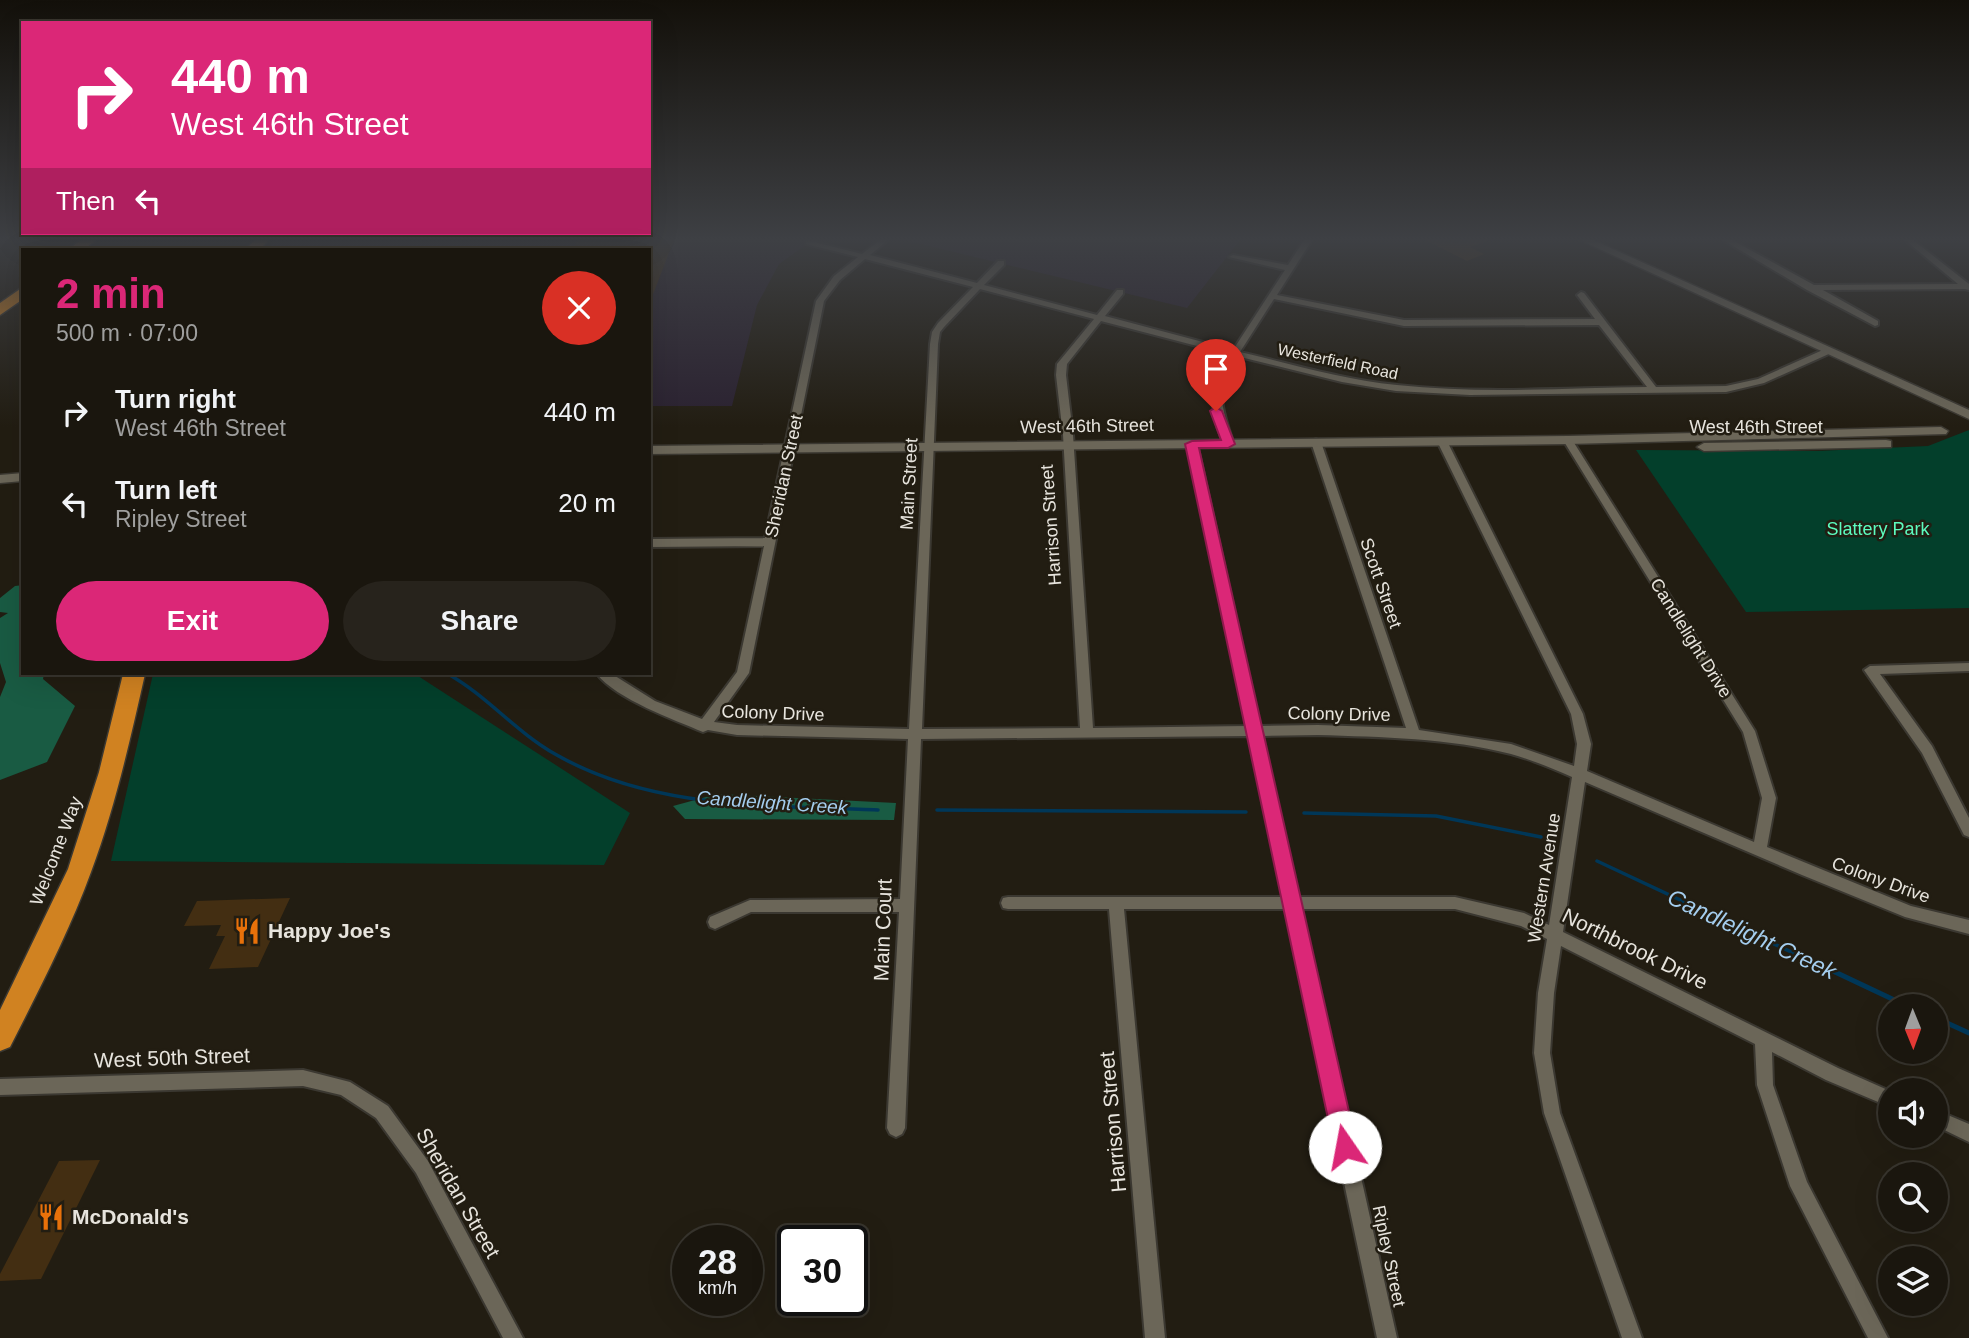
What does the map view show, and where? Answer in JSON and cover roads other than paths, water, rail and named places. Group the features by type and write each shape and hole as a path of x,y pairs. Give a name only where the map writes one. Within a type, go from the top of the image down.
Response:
{"highway":[{"name":"Welcome Way","path":"0,1038 79,870 112,769 134,675"}],"street":[{"name":"Sheridan Street","path":"704,727 743,673 820,302"},
{"name":"Main Street","path":"913,734 936,332 962,302"},
{"name":"Westerfield Road","path":"1039,302 1342,379 1436,392 1726,388 1749,384 1784,372 1828,351"},
{"name":"Harrison Street","path":"1087,733 1060,375 1062,364 1112,302"},
{"path":"1228,444 1213,394 1219,372 1267,302"},
{"path":"1303,302 1404,323 1602,323"},
{"path":"1587,302 1653,390"},
{"path":"1722,302 1969,415"},
{"path":"1837,302 1875,323"},
{"name":"West 46th Street","path":"651,450 1568,440 1741,448 1821,447 1919,441 1969,415"},
{"name":"Candlelight Drive","path":"1568,440 1749,731 1769,798 1759,850"},
{"name":"Scott Street","path":"1315,442 1414,734"},
{"name":"Western Avenue","path":"1442,442 1577,714 1584,744 1554,933 1542,1053 1552,1113 1632,1338"},
{"name":"Ripley Street","path":"1192,444 1387,1338"},
{"path":"0,479 21,477"},
{"path":"651,543 770,542"},
{"path":"1969,667 1870,670 1927,750 1969,831"},
{"name":"Colony Drive","path":"604,675 640,699 679,719 704,727 913,734 1255,731 1414,734 1511,749 1581,773 1910,912 1969,927"},
{"name":"Main Court","path":"897,1128 913,734"},
{"name":"Harrison Street","path":"1116,902 1155,1338"},
{"name":"Northbrook Drive","path":"1007,903 1455,903 1524,920 1554,933 1878,1092"},
{"path":"715,922 750,906 905,905"},
{"path":"1763,1038 1765,1085 1799,1186 1878,1338"},
{"name":"West 50th Street","path":"0,1087 303,1078 344,1088"},
{"name":"Sheridan Street","path":"344,1088 382,1112 422,1167 513,1338"},
{"path":"1948,1123 1969,1133"}],"waterway":[{"name":"Candlelight Creek","path":"450,675 555,754 592,772 631,786 671,795 753,805 878,810"},
{"name":"Candlelight Creek","path":"937,810 1246,812"},
{"name":"Candlelight Creek","path":"1304,813 1436,816 1541,837"},
{"name":"Candlelight Creek","path":"1597,861 1819,965"},
{"name":"Candlelight Creek","path":"1816,963 1882,994"},
{"name":"Candlelight Creek","path":"1948,1023 1969,1033"}],"place":[{"name":"Happy Joe's","path":"247,931"},
{"name":"McDonald's","path":"51,1217"}],"park label":[{"name":"Slattery Park","path":"1878,529"}]}
